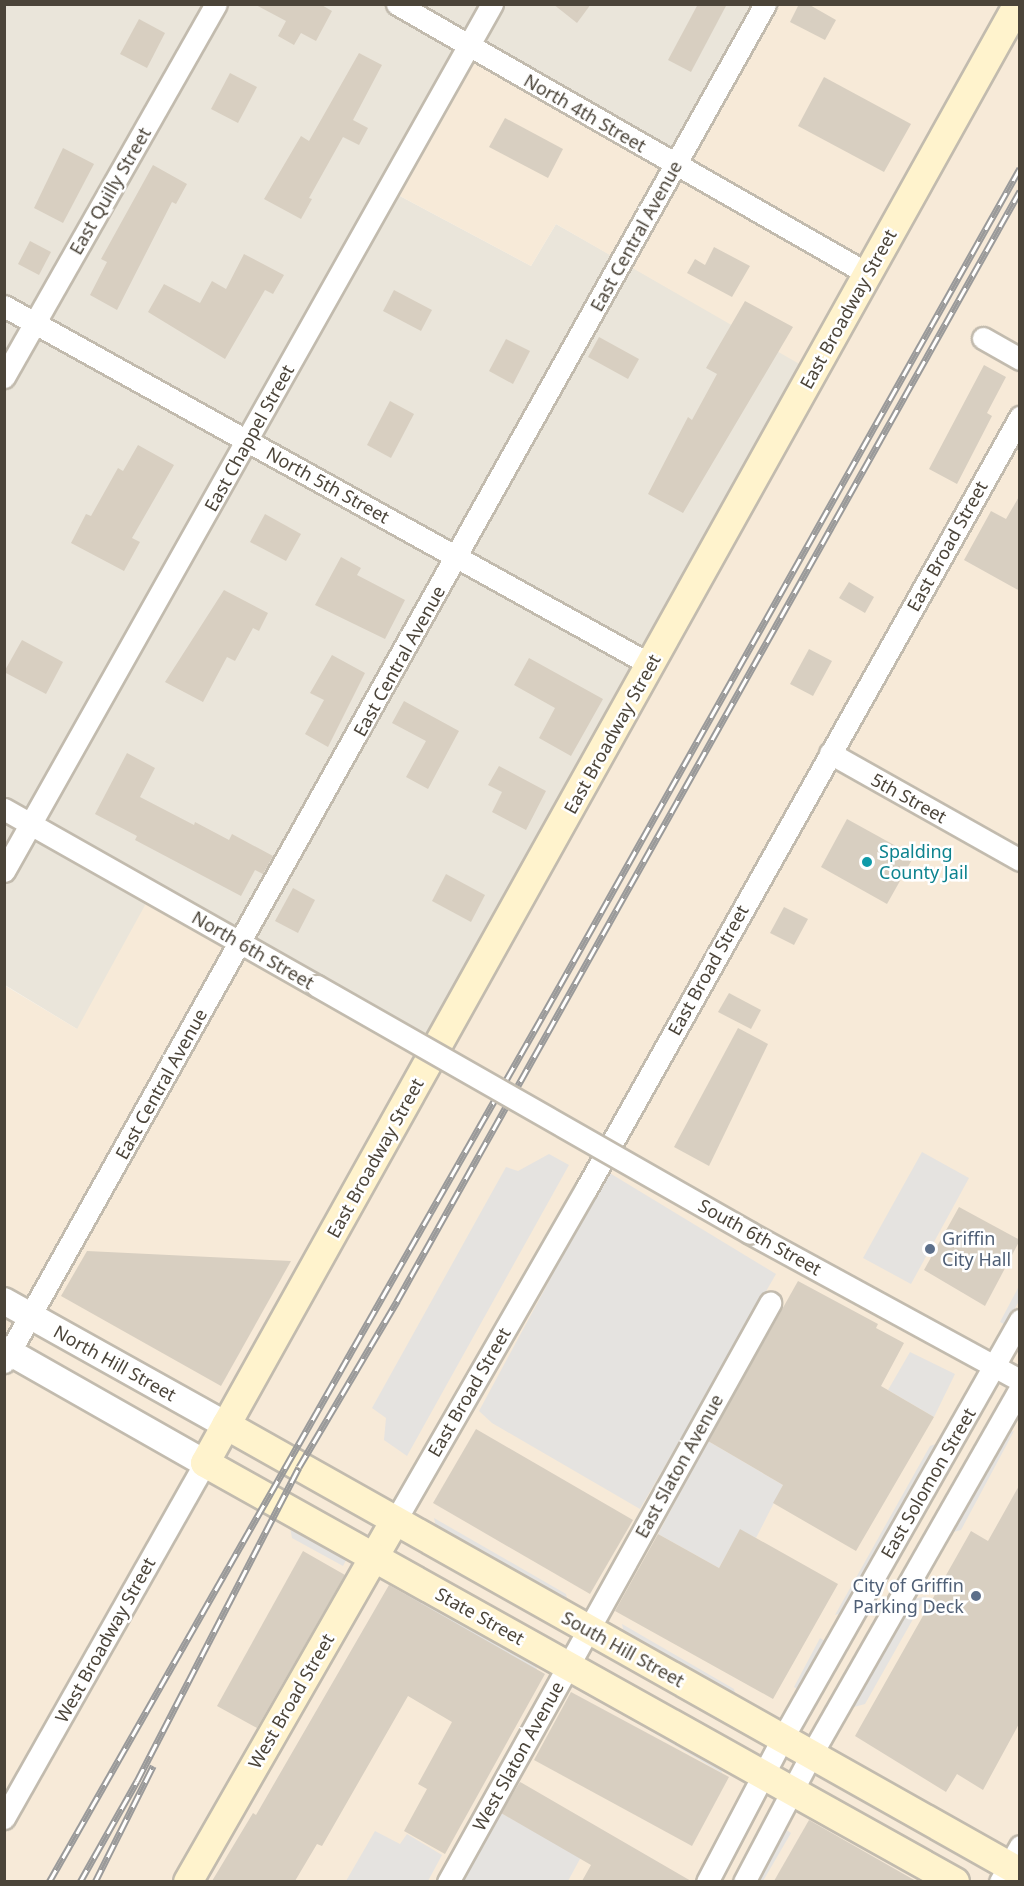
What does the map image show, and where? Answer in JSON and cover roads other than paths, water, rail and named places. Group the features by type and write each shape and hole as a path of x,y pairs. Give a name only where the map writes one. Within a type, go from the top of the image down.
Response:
{"main road":[{"name":"East Broadway Street","path":"205,1463 1018,4"},
{"name":"South Hill Street","path":"226,1425 1012,1867"},
{"name":"State Street","path":"205,1463 955,1881"},
{"name":"West Broad Street","path":"188,1881 395,1521"}],"street":[{"name":"East Quilly Street","path":"4,377 216,4"},
{"name":"North 4th Street","path":"397,4 675,166 868,274"},
{"name":"East Chappel Street","path":"4,871 249,440 492,4"},
{"name":"East Central Avenue","path":"6,1355 31,1316 765,4"},
{"name":"North 5th Street","path":"4,306 651,665"},
{"path":"983,338 1020,358"},
{"name":"East Broad Street","path":"395,1521 1020,417"},
{"name":"5th Street","path":"830,753 1020,860"},
{"name":"North 6th Street","path":"4,808 501,1092"},
{"name":"South 6th Street","path":"501,1092 750,1233 1020,1380"},
{"name":"North Hill Street","path":"4,1301 226,1425"},
{"name":"East Slaton Avenue","path":"589,1630 770,1303"},
{"name":"East Solomon Street","path":"707,1881 764,1773 1020,1320"},
{"name":"State Street","path":"6,1355 205,1463"},
{"name":"East Solomon Street","path":"744,1881 811,1755 1020,1388"},
{"name":"West Broadway Street","path":"4,1818 205,1463"},
{"name":"West Slaton Avenue","path":"448,1881 589,1630"}],"railway":[{"path":"49,1882 546,1010 1020,168"},
{"path":"80,1882 137,1781 299,1467 397,1301 1020,191"},
{"path":"95,1882 153,1766"}],"place":[{"name":"Spalding County Jail","path":"867,862"},
{"name":"Griffin City Hall","path":"930,1249"},
{"name":"City of Griffin Parking Deck","path":"976,1596"}]}
